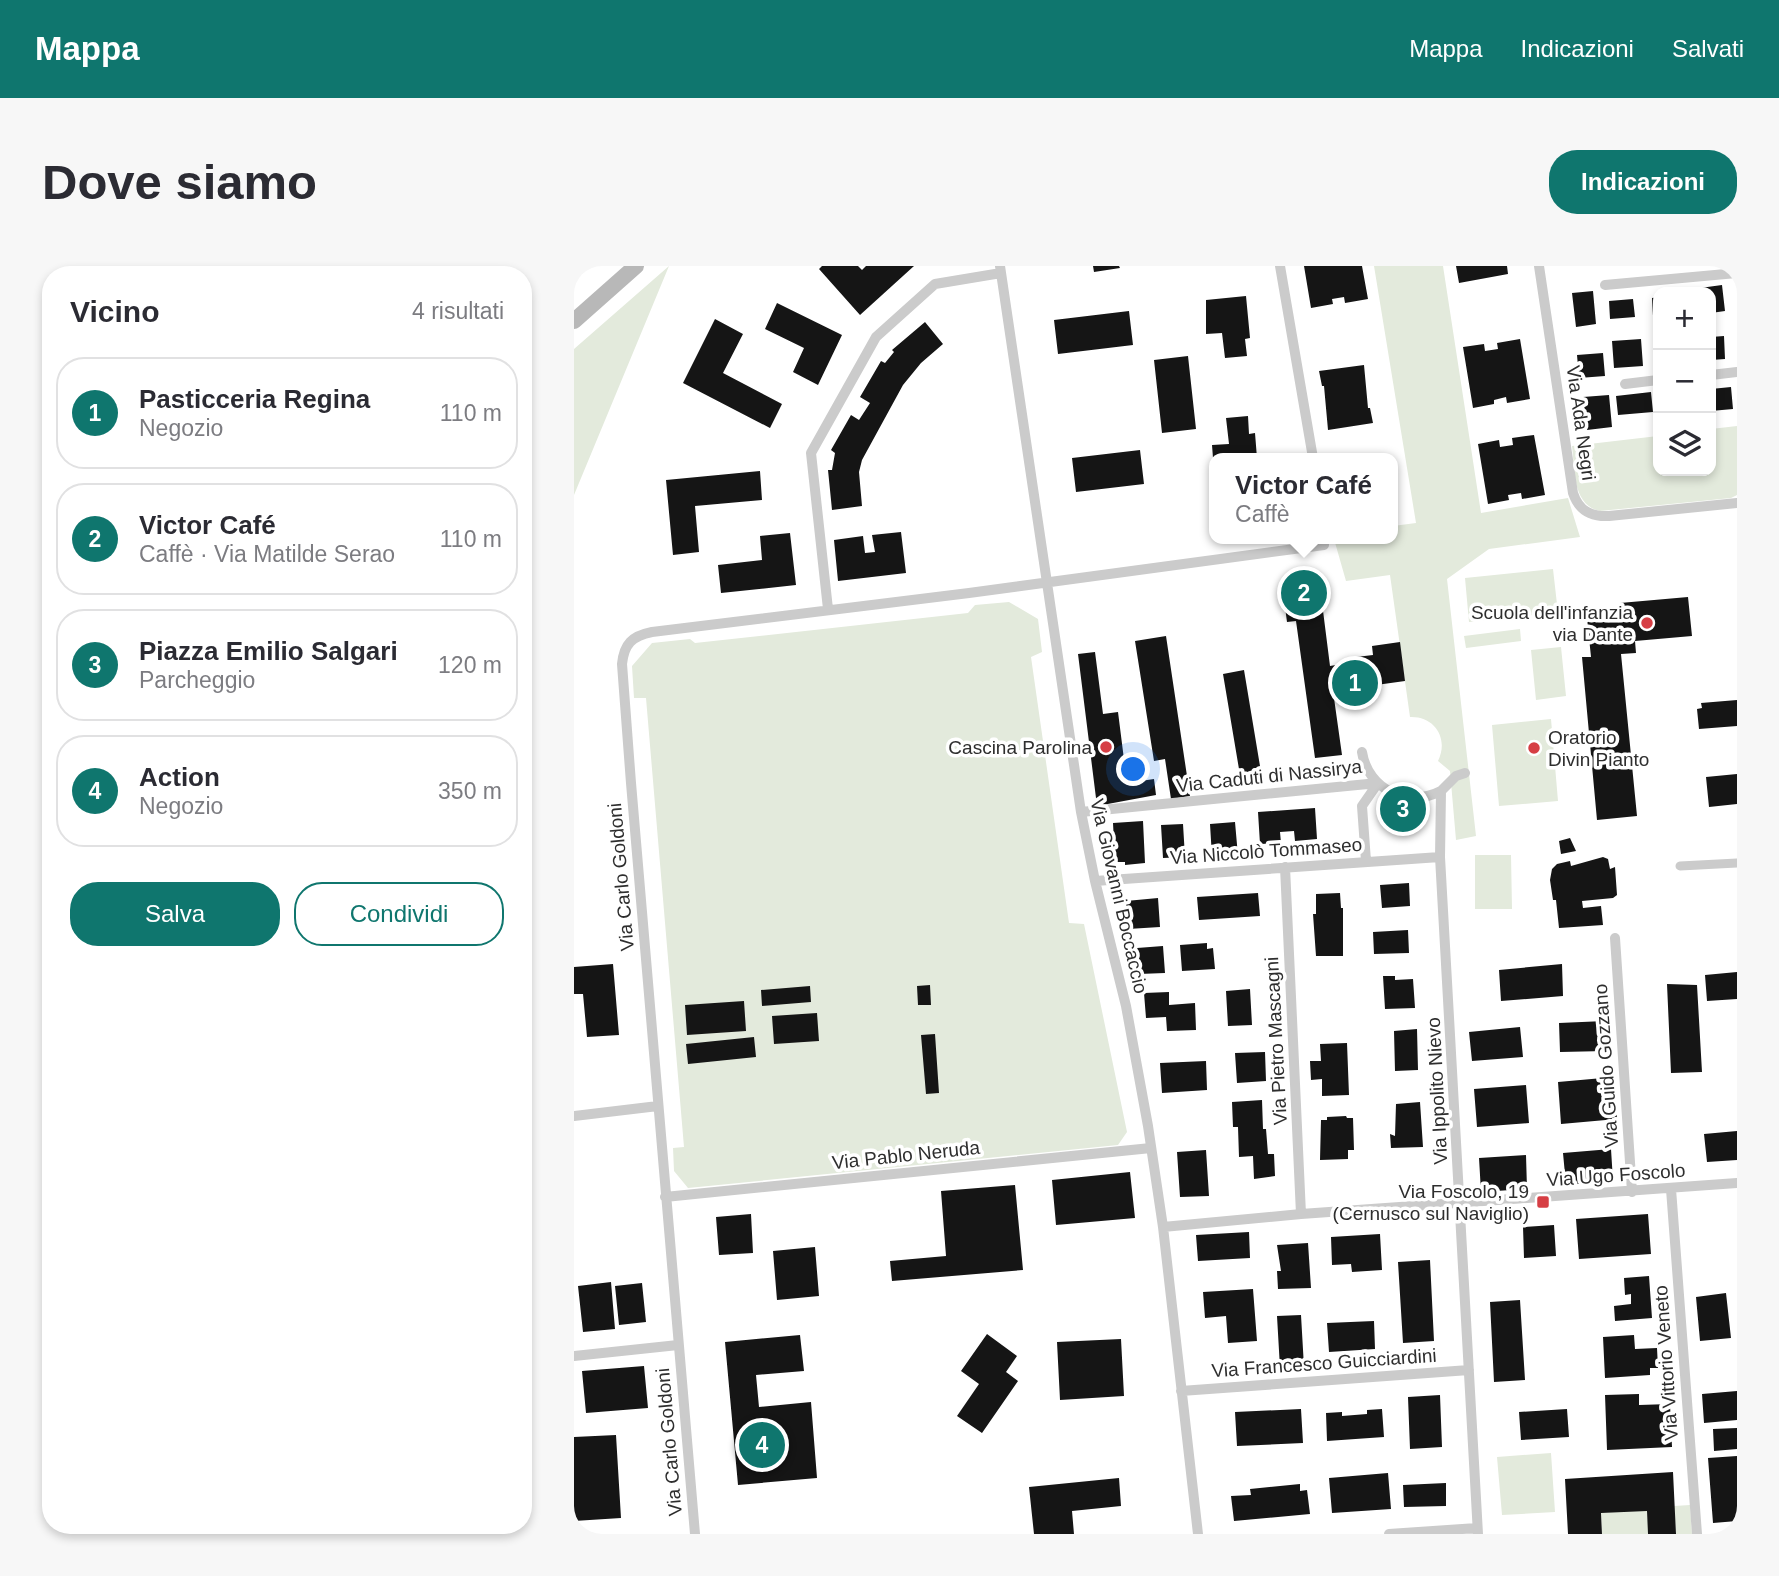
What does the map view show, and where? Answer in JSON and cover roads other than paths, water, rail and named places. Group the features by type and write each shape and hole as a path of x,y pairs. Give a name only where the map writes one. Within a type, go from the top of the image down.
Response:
{"main road":[{"path":"574,321 636,266"}],"street":[{"path":"1280,266 1311,453"},
{"name":"Via Ada Negri","path":"1539,266 1573,493 1580,507 1590,514 1608,516 1737,503"},
{"path":"828,609 811,453 876,337 935,284 1000,270"},
{"name":"Via Giovanni Boccaccio","path":"1000,270 1081,812 1126,1006 1151,1148 1163,1227 1198,1534"},
{"path":"1605,285 1737,273"},
{"path":"1716,374 1737,372"},
{"path":"1625,384 1653,381"},
{"name":"Via Carlo Goldoni","path":"695,1534 631,783 623,654 632,639 652,632 1048,582 1310,544"},
{"path":"1362,752 1366,767 1378,783 1393,794 1409,798 1423,798 1441,791 1456,776 1465,773"},
{"path":"1366,861 1362,806 1378,783"},
{"name":"Via Caduti di Nassirya","path":"1081,812 1378,783"},
{"name":"Via Ippolito Nievo","path":"1441,791 1440,857 1478,1531"},
{"name":"Via Niccolò Tommaseo","path":"1095,881 1440,857"},
{"path":"1681,866 1737,863"},
{"name":"Via Pietro Mascagni","path":"1285,867 1301,1214"},
{"name":"Via Guido Gozzano","path":"1615,939 1632,1192"},
{"path":"574,1116 658,1106"},
{"name":"Via Pablo Neruda","path":"665,1197 1151,1148"},
{"name":"Via Ugo Foscolo","path":"1163,1227 1301,1214 1737,1183"},
{"name":"Via Vittorio Veneto","path":"1671,1189 1697,1534"},
{"path":"574,1356 678,1345"},
{"name":"Via Francesco Guicciardini","path":"1181,1391 1469,1370"},
{"path":"1389,1534 1478,1531"}],"place":[{"name":"Victor Café","path":"1304,593"},
{"name":"Scuola dell'infanzia via Dante","path":"1647,623"},
{"name":"Pasticceria Regina","path":"1355,683"},
{"name":"Cascina Parolina","path":"1106,747"},
{"name":"Oratorio Divin Pianto","path":"1534,748"},
{"name":"Piazza Emilio Salgari","path":"1403,809"},
{"name":"Via Foscolo, 19 (Cernusco sul Naviglio)","path":"1543,1202"},
{"name":"Action","path":"762,1445"}]}
